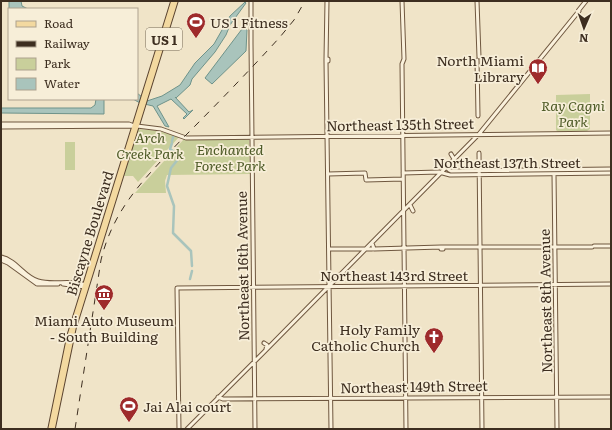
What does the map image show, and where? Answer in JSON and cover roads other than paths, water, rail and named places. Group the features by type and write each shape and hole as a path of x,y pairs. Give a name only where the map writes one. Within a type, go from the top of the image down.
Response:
{"main road":[{"name":"Biscayne Boulevard","path":"144,99 173,1"},
{"name":"Biscayne Boulevard","path":"57,402 64,374 64,359 85,286 176,1"},
{"name":"Biscayne Boulevard","path":"52,429 64,366 85,286 91,274 91,261 118,182"}],"street":[{"name":"Northeast 16th Avenue","path":"251,1 252,287 255,429"},
{"path":"327,1 327,136 331,429"},
{"path":"402,1 406,429"},
{"path":"477,1 478,116"},
{"path":"537,62 586,1"},
{"path":"187,429 473,141 528,76 540,57 546,51"},
{"name":"Northeast 135th Street","path":"1,124 12,126"},
{"name":"Northeast 135th Street","path":"1,127 136,126 161,129 189,137 611,133"},
{"path":"483,129 486,134"},
{"path":"470,134 473,141"},
{"path":"465,149 467,153"},
{"path":"451,154 454,159"},
{"path":"479,154 482,429"},
{"name":"Northeast 137th Street","path":"447,167 451,171 479,172"},
{"name":"Northeast 137th Street","path":"403,173 611,171"},
{"path":"434,172 436,178"},
{"name":"Northeast 137th Street","path":"533,172 554,174 573,172"},
{"path":"328,174 366,173 366,180 404,179"},
{"name":"Northeast 8th Avenue","path":"554,174 557,429"},
{"path":"436,178 441,179"},
{"path":"404,204 409,205 414,211"},
{"path":"397,211 399,216 404,218"},
{"path":"372,243 373,249"},
{"path":"329,249 611,246"},
{"path":"359,249 362,254"},
{"path":"1,259 37,284 56,283 85,286"},
{"path":"340,268 342,273"},
{"path":"329,278 332,281 335,281"},
{"name":"Northeast 143rd Street","path":"179,429 177,288 611,284"},
{"path":"264,343 266,345 265,350"},
{"path":"254,354 260,356"},
{"name":"Northeast 149th Street","path":"218,397 220,399 482,396 611,397"}],"water":[{"path":"9,1 21,1 22,6 26,8 9,8"},
{"path":"245,2 246,3 230,25 226,35 215,52 192,79 190,85 176,98 175,97 189,112 193,110 184,119 183,118 187,114 171,99 157,106 169,127 165,126 153,106 140,103 135,100 138,100 138,94 147,101 162,96 180,85 195,63 214,44 230,16"},
{"path":"245,28 247,30 246,51 212,84 205,78 242,29"},
{"path":"96,100 104,100 104,114 1,113 1,108 91,108 95,105"}],"waterway":[{"path":"172,141 173,137"},
{"path":"172,143 170,149 179,155 179,158 171,168 167,186 174,206 173,233 191,251 192,266"},
{"path":"190,279 192,271"}],"railway":[{"path":"75,429 101,260 114,223 134,192 146,178 280,37 294,20 305,1"}],"place":[{"name":"US 1 Fitness","path":"196,39"},
{"name":"North Miami Library","path":"538,85"},
{"name":"Miami Auto Museum - South Building","path":"104,311"},
{"name":"Holy Family Catholic Church","path":"434,354"},
{"name":"Jai Alai court","path":"129,423"}],"park label":[{"name":"Ray Cagni Park","path":"573,114"},
{"name":"Arch Creek Park","path":"150,146"},
{"name":"Enchanted Forest Park","path":"230,158"}]}
